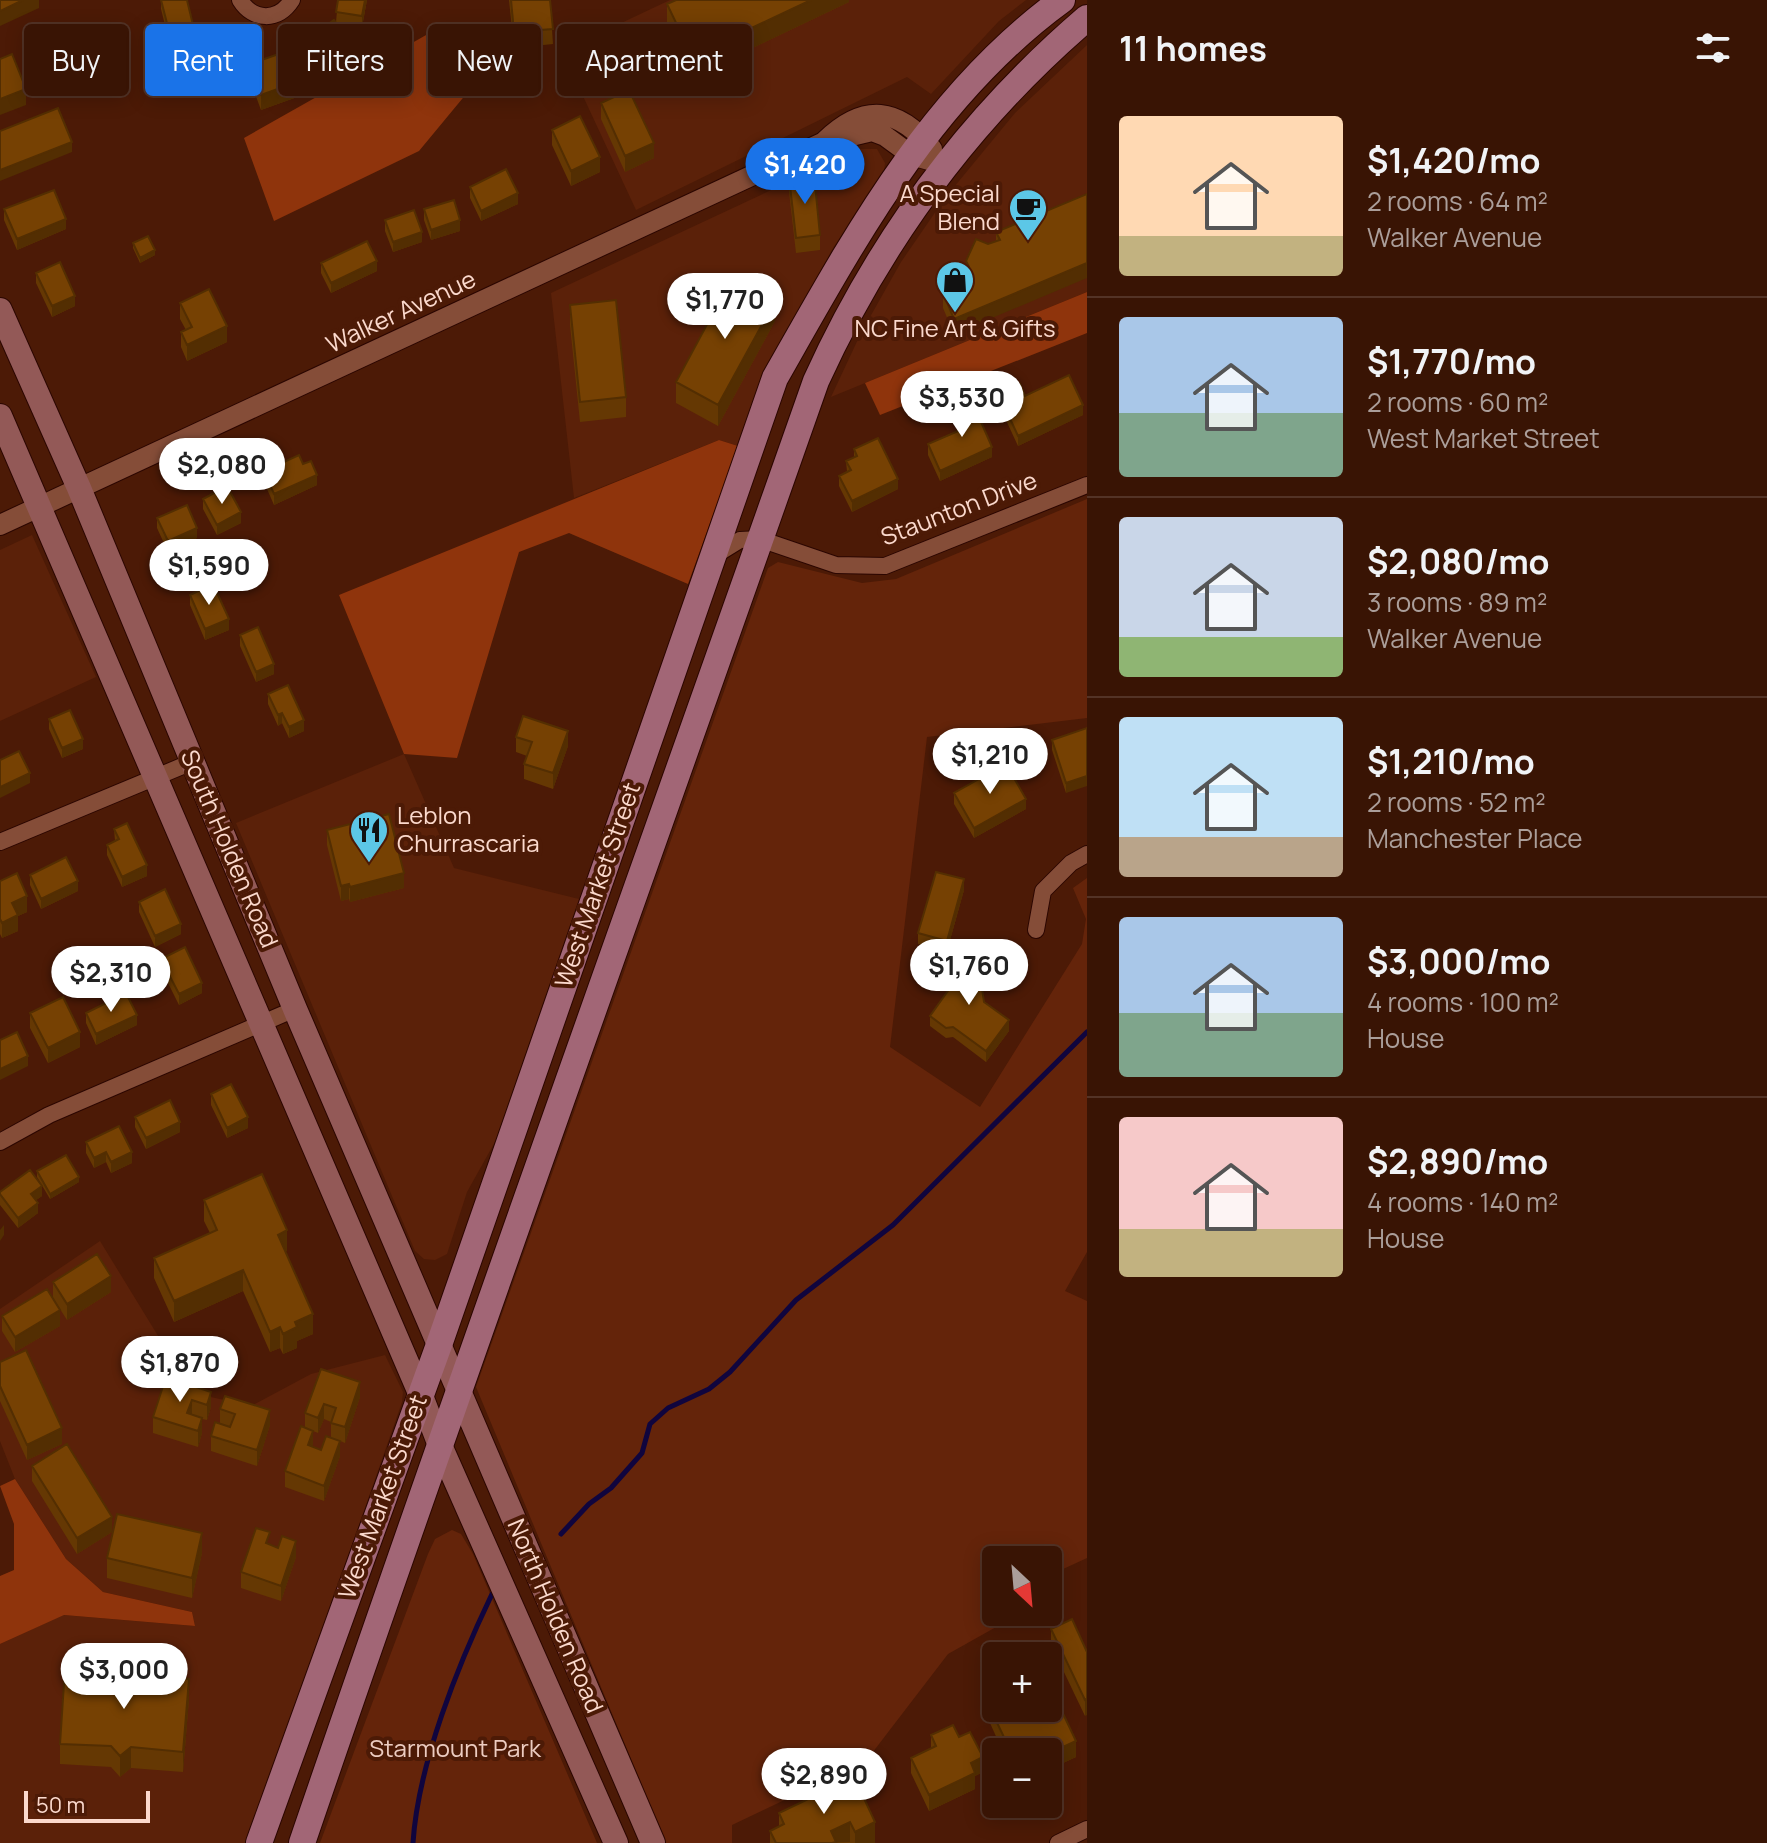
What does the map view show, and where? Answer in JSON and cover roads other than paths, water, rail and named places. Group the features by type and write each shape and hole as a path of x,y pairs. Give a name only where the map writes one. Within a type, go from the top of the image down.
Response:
{"main road":[{"name":"West Market Street","path":"259,1843 440,1342 775,378 855,237 917,146 984,66 1024,28 1062,0"},
{"name":"West Market Street","path":"302,1843 457,1388 514,1239 816,381 848,309 944,164 988,112 1087,18"},
{"name":"South Holden Road","path":"0,310 79,488 295,1009 440,1342 457,1388"},
{"name":"South Holden Road","path":"0,416 439,1443"},
{"name":"North Holden Road","path":"457,1388 653,1843"},
{"name":"North Holden Road","path":"439,1443 616,1843"}],"street":[{"path":"240,0 247,10 264,17 282,12 292,0"},
{"name":"Walker Avenue","path":"0,525 822,143 842,124 873,113 900,121 917,146 944,164"},
{"name":"Staunton Drive","path":"760,539 836,565 885,566 1087,485"},
{"path":"712,558 740,540 760,539"},
{"path":"0,842 192,762"},
{"path":"1036,930 1043,891 1071,863 1087,854"},
{"path":"0,1142 49,1115 295,1009"},
{"path":"1058,1843 1087,1829"}],"waterway":[{"path":"561,1534 589,1504 611,1488 642,1453 650,1424 668,1408 709,1389 730,1372 796,1300 893,1225 1087,1032"},
{"path":"413,1843 416,1813 431,1748 453,1683 492,1594"}],"place":[{"name":"A Special Blend","path":"1028,242"},
{"name":"NC Fine Art & Gifts","path":"955,314"},
{"name":"Leblon Churrascaria","path":"369,864"}],"park label":[{"name":"Starmount Park","path":"455,1749"}]}
